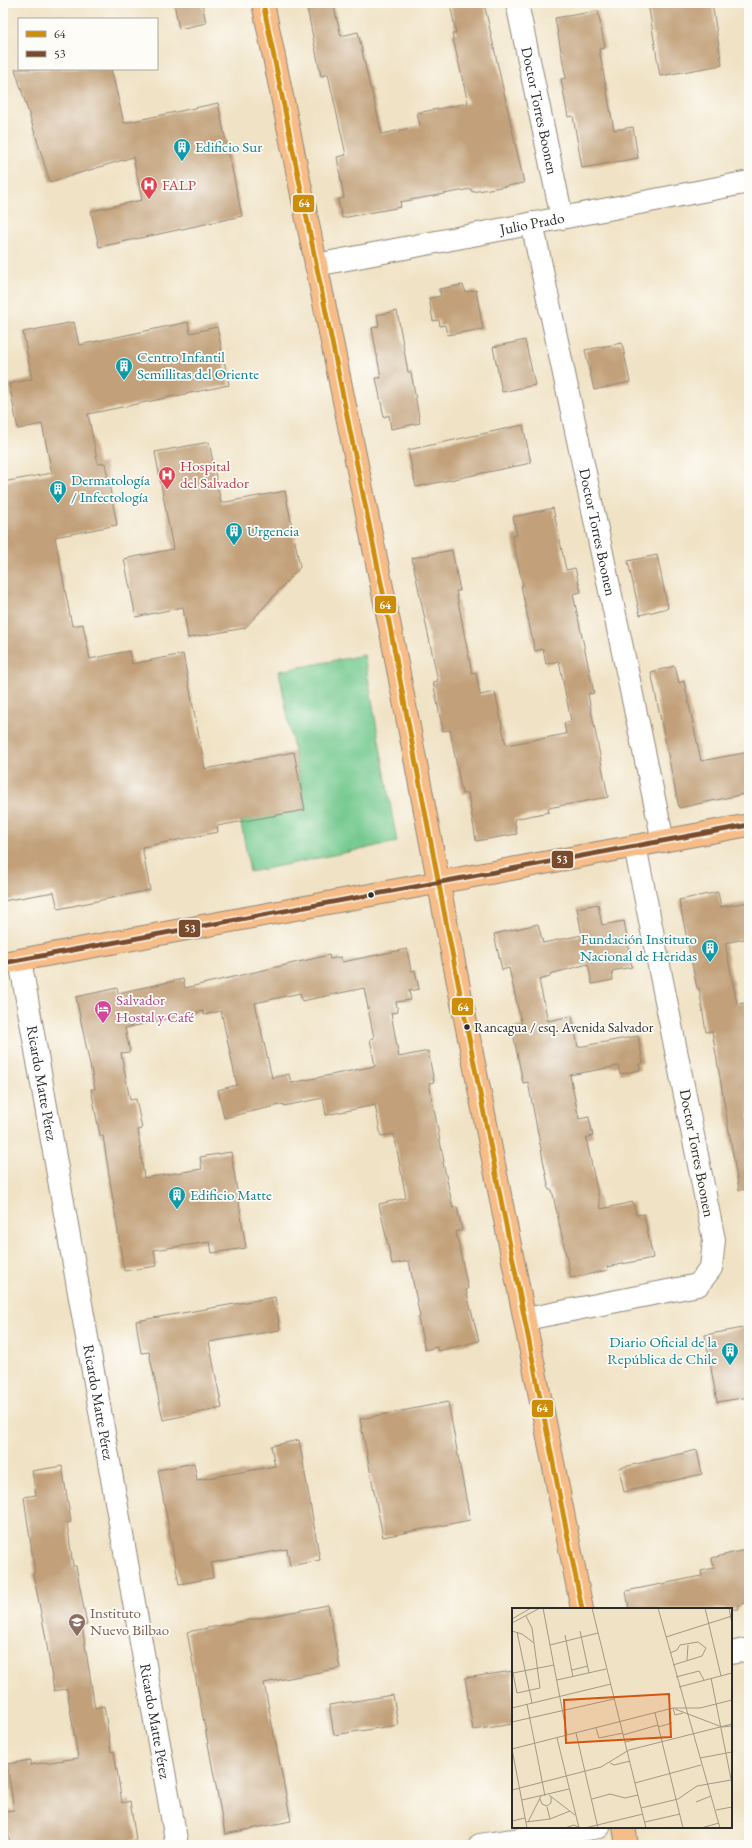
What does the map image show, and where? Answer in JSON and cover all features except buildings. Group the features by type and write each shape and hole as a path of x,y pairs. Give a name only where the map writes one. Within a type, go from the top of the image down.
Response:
{"main road":[{"path":"263,3 390,627 582,1608"},
{"path":"12,962 749,825"},
{"path":"624,1828 627,1845"}],"street":[{"name":"Doctor Torres Boonen","path":"517,3 562,218"},
{"name":"Julio Prado","path":"316,265 749,182"},
{"name":"Doctor Torres Boonen","path":"532,223 663,841"},
{"name":"Doctor Torres Boonen","path":"526,1320 698,1284 711,1268 714,1240 635,846"},
{"name":"Ricardo Matte Pérez","path":"12,962 176,1845"},
{"path":"732,1653 749,1649"},
{"path":"480,1845 593,1828"}],"green space":[{"path":"364,655 397,842 250,872 239,812 305,809 279,671"}],"transit line":[{"name":"64","path":"263,3 390,627 447,927 582,1608"},
{"name":"53","path":"3,963 749,825"}],"place":[{"name":"Edificio Sur","path":"182,162"},
{"name":"FALP","path":"149,200"},
{"name":"Centro Infantil Semillitas del Oriente","path":"124,381"},
{"name":"Hospital del Salvador","path":"167,490"},
{"name":"Dermatología / Infectología","path":"58,504"},
{"name":"Urgencia","path":"234,546"},
{"name":"Fundación Instituto Nacional de Heridas","path":"710,963"},
{"name":"Salvador Hostal y Café","path":"103,1024"},
{"name":"Rancagua / esq. Avenida Salvador","path":"467,1027"},
{"name":"Edificio Matte","path":"177,1210"},
{"name":"Diario Oficial de la República de Chile","path":"730,1366"},
{"name":"Instituto Nuevo Bilbao","path":"77,1637"}]}
